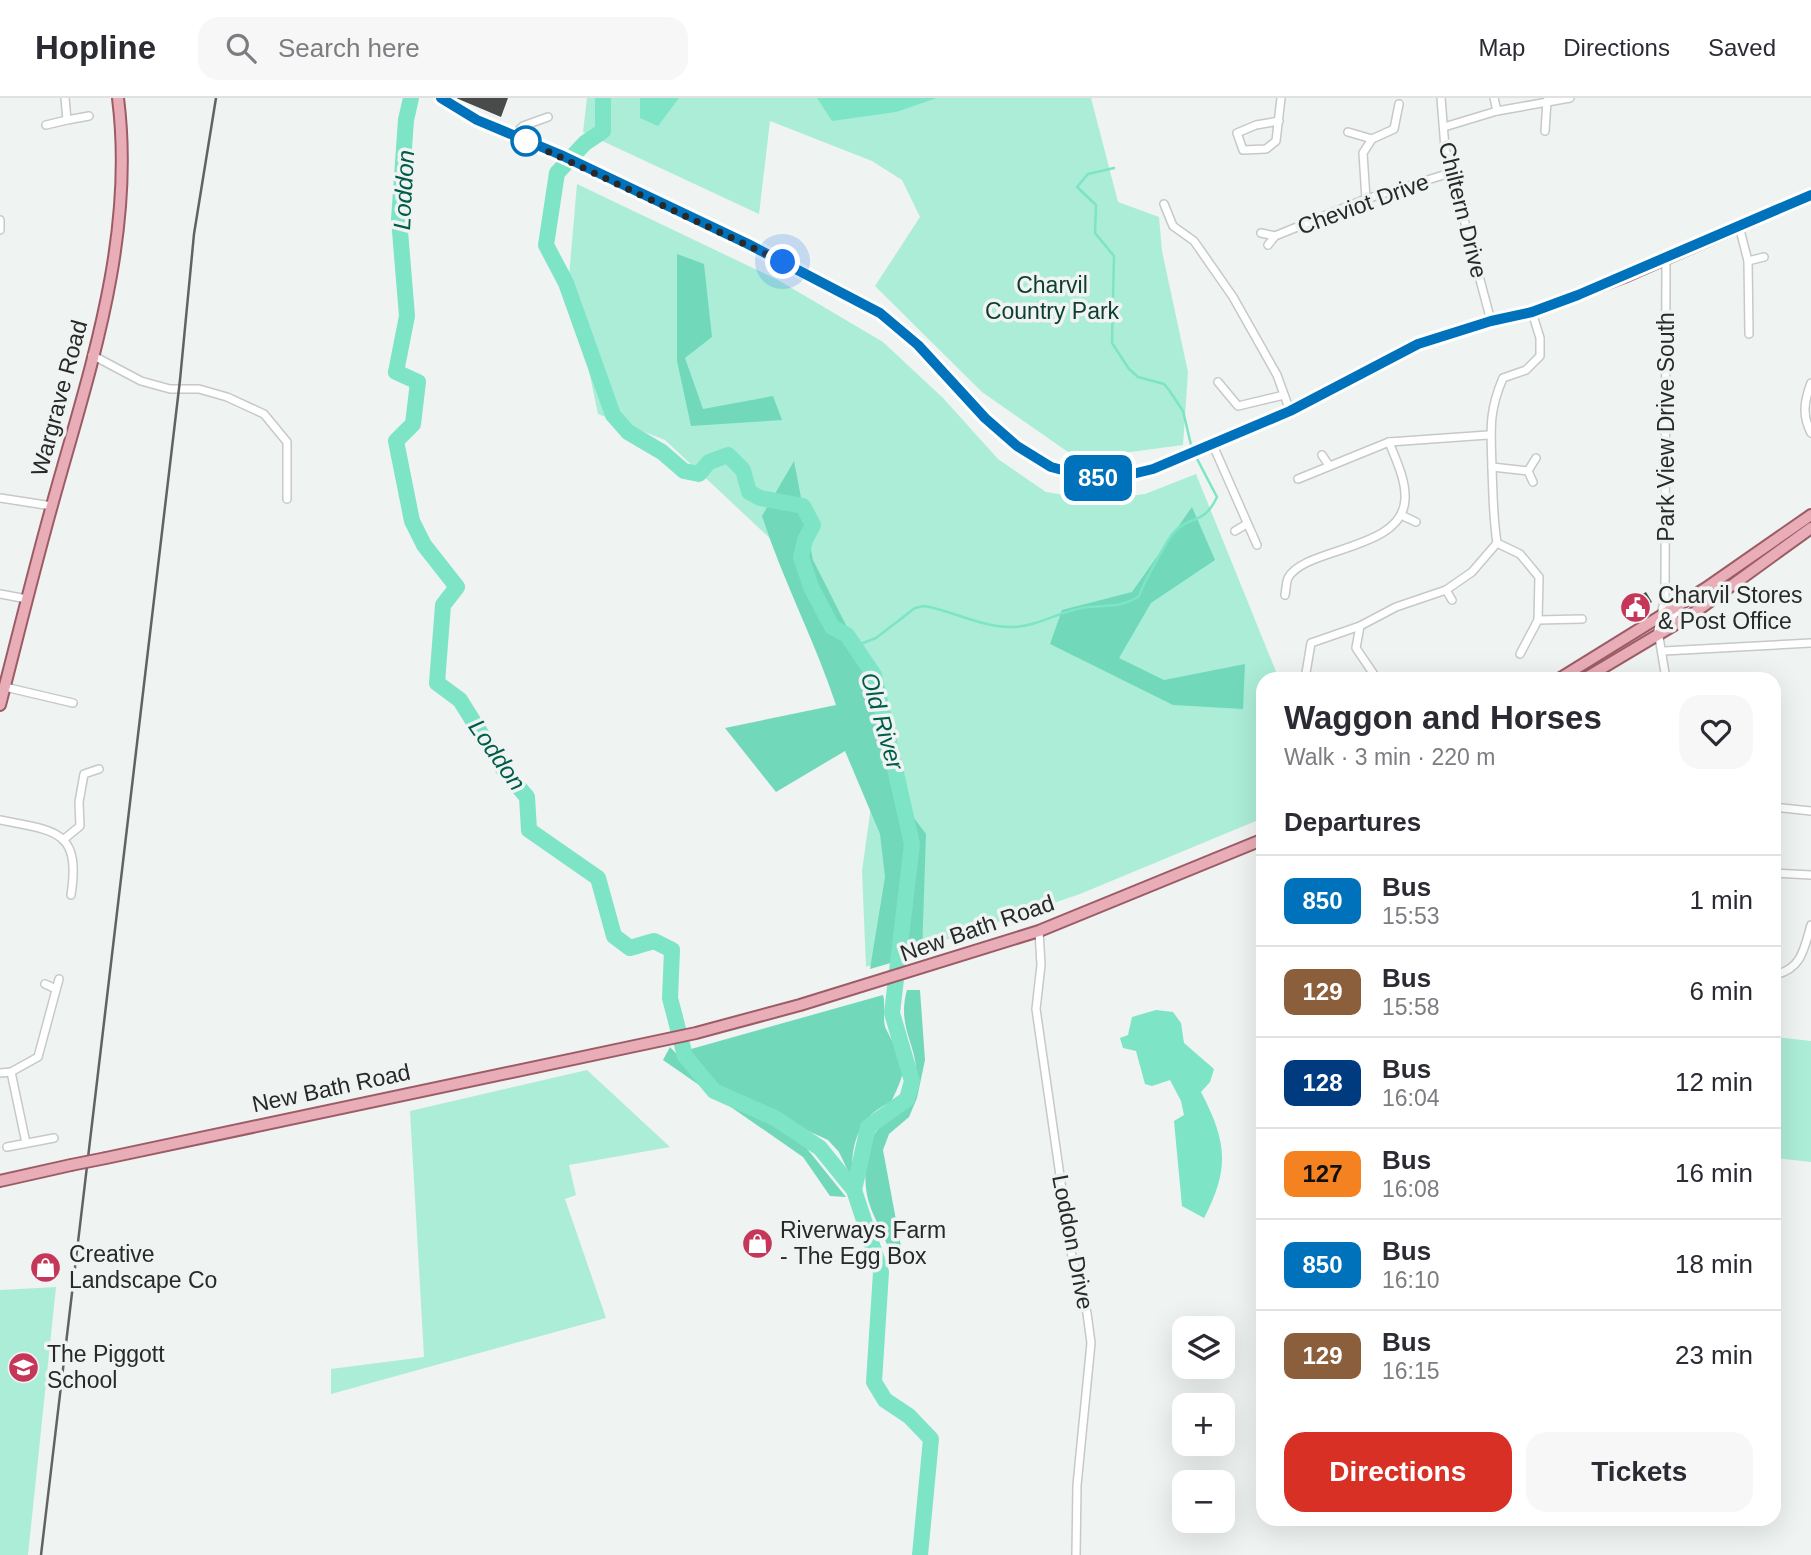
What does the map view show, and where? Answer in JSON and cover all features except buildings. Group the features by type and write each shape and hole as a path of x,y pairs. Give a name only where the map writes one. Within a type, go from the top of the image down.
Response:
{"main road":[{"name":"Wargrave Road","path":"0,705 51,506 76,430 114,272 121,227 122,130 118,98"},
{"path":"441,98 454,108 561,155 748,244 880,313 918,345 985,418 1017,446 1051,467 1093,478 1124,476 1153,469 1290,411 1418,344 1491,321 1532,312 1811,195"},
{"path":"1570,672 1696,595 1811,515"},
{"path":"1596,672 1660,635 1811,528"},
{"name":"New Bath Road","path":"0,1181 671,1038 867,987 1039,930 1256,842"}],"street":[{"path":"65,98 67,120"},
{"path":"1279,121 1256,125 1237,133 1243,150 1266,149 1276,141 1279,121 1281,98"},
{"name":"Chiltern Drive","path":"1441,98 1451,173 1491,321"},
{"path":"1494,98 1497,111"},
{"path":"1444,127 1497,111 1570,98"},
{"path":"1545,131 1547,101"},
{"path":"1366,199 1363,153 1372,139 1394,129 1399,104"},
{"path":"46,125 89,116"},
{"path":"513,136 523,126 548,117"},
{"path":"1348,132 1372,139"},
{"name":"Cheviot Drive","path":"1268,245 1275,236 1366,199 1451,173"},
{"path":"1164,204 1173,226 1195,241 1233,297 1277,375 1290,411"},
{"path":"0,220 0,230"},
{"path":"1739,225 1748,261 1755,318 1749,334"},
{"name":"Cheviot Drive","path":"1261,233 1275,236"},
{"path":"1748,261 1764,257"},
{"name":"Park View Drive South","path":"1666,258 1665,596 1660,615 1666,672"},
{"path":"1306,672 1311,643 1360,626 1396,607 1446,590 1472,572 1497,543 1491,502 1489,435 1492,402 1503,378 1526,370 1540,356 1540,338 1532,312"},
{"path":"92,355 141,381 170,390 199,389 228,397 264,414 287,442 287,499"},
{"path":"1218,382 1238,406 1284,395"},
{"path":"1811,383 1804,402 1805,422 1811,433"},
{"path":"1298,479 1328,464 1389,442 1489,435"},
{"path":"1285,595 1288,578 1300,566 1331,556 1378,534 1401,515 1405,502 1404,484 1389,442"},
{"path":"1207,445 1256,545"},
{"path":"1322,455 1328,464"},
{"path":"1528,471 1536,457"},
{"path":"1492,467 1528,471"},
{"path":"1528,471 1533,482"},
{"path":"0,498 51,506"},
{"path":"1401,515 1416,522"},
{"path":"1235,531 1245,525"},
{"path":"1497,543 1520,554 1539,577 1538,620 1520,654"},
{"path":"1326,546 1331,556"},
{"path":"1446,590 1452,600"},
{"path":"0,594 27,598"},
{"path":"1660,635 1673,614 1696,595"},
{"path":"1665,596 1679,603"},
{"path":"1538,620 1582,618"},
{"path":"1360,626 1356,648 1372,672"},
{"path":"1664,651 1811,643"},
{"path":"5,687 72,703"},
{"path":"63,840 80,826 79,802 84,774 99,769"},
{"path":"1781,808 1811,811"},
{"path":"0,820 55,832 70,846 76,865 71,895"},
{"path":"1781,873 1811,875"},
{"path":"1781,973 1792,969 1803,953 1811,925"},
{"name":"Loddon Drive","path":"1039,930 1041,965 1036,1009 1071,1252 1091,1343 1077,1485 1076,1555"},
{"path":"0,1073 11,1073 38,1058 59,979"},
{"path":"46,984 56,989"},
{"path":"11,1073 26,1143"},
{"path":"7,1147 54,1138"}],"green space":[{"name":"Charvil Country Park","path":"587,98 1091,98 1118,202 1159,217 1162,251 1188,372 1183,445 1078,459 982,392 875,286 920,217 902,180 872,161 770,121 759,214 583,132"},
{"path":"577,184 778,280 883,342 943,398 998,459 1046,492 1096,500 1145,494 1196,474 1276,672 1256,672 1256,821 1080,894 866,967 862,871 873,792 775,543 665,440 598,414 569,276"},
{"path":"1781,1038 1811,1041 1811,1162 1781,1159"},
{"path":"587,1070 670,1147 569,1165 576,1195 565,1199 606,1318 331,1394 331,1369 424,1357 410,1111"},
{"name":"The Piggott School","path":"56,1287 28,1555 0,1555 0,1290"}],"shaded area":[{"path":"640,98 679,98 658,126 640,118"},
{"path":"817,98 937,98 896,112 832,121"},
{"path":"677,254 704,264 712,337 685,358 703,409 773,396 782,420 691,426 677,361"},
{"path":"794,461 813,560 847,627 884,684 899,798 926,834 922,954 870,969 885,877 880,834 845,751 776,792 725,728 836,705 762,516"},
{"path":"1192,507 1215,560 1151,603 1119,658 1164,680 1245,664 1243,709 1173,705 1050,644 1062,610 1132,592"},
{"path":"907,990 920,990 925,1060 917,1098 909,1117 889,1134 883,1150 902,1252 893,1265 888,1246 872,1212 865,1181 871,1139 905,1102 916,1079 916,1067 904,1016"},
{"path":"883,995 885,1026 901,1057 903,1070 891,1102 872,1114 860,1129 854,1148 852,1170 849,1173 839,1152 828,1140 717,1089 689,1054 691,1049"},
{"path":"1156,1010 1173,1012 1181,1023 1184,1043 1214,1069 1210,1082 1201,1092 1216,1126 1222,1155 1218,1184 1204,1218 1182,1206 1174,1121 1184,1115 1181,1101 1170,1080 1152,1086 1145,1084 1136,1051 1123,1048 1120,1038 1128,1035 1132,1017"},
{"path":"670,1047 717,1097 767,1117 804,1145 846,1197 830,1196 803,1157 663,1060"}],"waterway":[{"name":"Loddon","path":"411,98 406,120 399,219 407,316 396,372 418,382 413,424 396,441 412,521 424,545 457,587 443,605 437,683 460,700 503,769 527,797 529,830 598,878 614,936 630,948 654,941 672,950 670,998 685,1056 714,1091 775,1118 820,1148 854,1190 881,1272 874,1382 885,1400 909,1416 931,1439 920,1555"},
{"name":"Old River","path":"603,98 603,131 585,143 557,173 546,245 566,283 613,415 628,432 662,452 684,471 699,474 709,462 728,455 743,470 749,492 760,498 803,506 813,525 805,540 801,557 811,587 832,627 847,635 874,675 912,844 892,1013 912,1081 907,1099 868,1127 854,1190"},
{"path":"1114,168 1088,174 1077,187 1096,205 1095,233 1114,256 1112,343 1129,369 1138,377 1164,384 1169,390 1183,411 1192,449"},
{"path":"855,646 876,638 915,608 924,606 991,625 1014,627 1078,609 1133,600 1139,596 1175,531 1207,512 1217,497 1195,455"}],"railway":[{"path":"41,1555 180,380 194,234 216,98"}],"bus line":[{"name":"850","path":"441,98 477,120 561,155 688,218 748,244 880,313 918,345 985,418 1017,446 1051,467 1093,478 1124,476 1153,469 1290,411 1418,344 1491,321 1532,312 1578,295 1811,195"}],"place":[{"name":"Charvil Stores & Post Office","path":"1635,608"},
{"name":"Riverways Farm - The Egg Box","path":"757,1243"},
{"name":"Creative Landscape Co","path":"46,1267"},
{"name":"The Piggott School","path":"24,1367"}],"route":[{"path":"526,141 561,155 783,262"}]}
